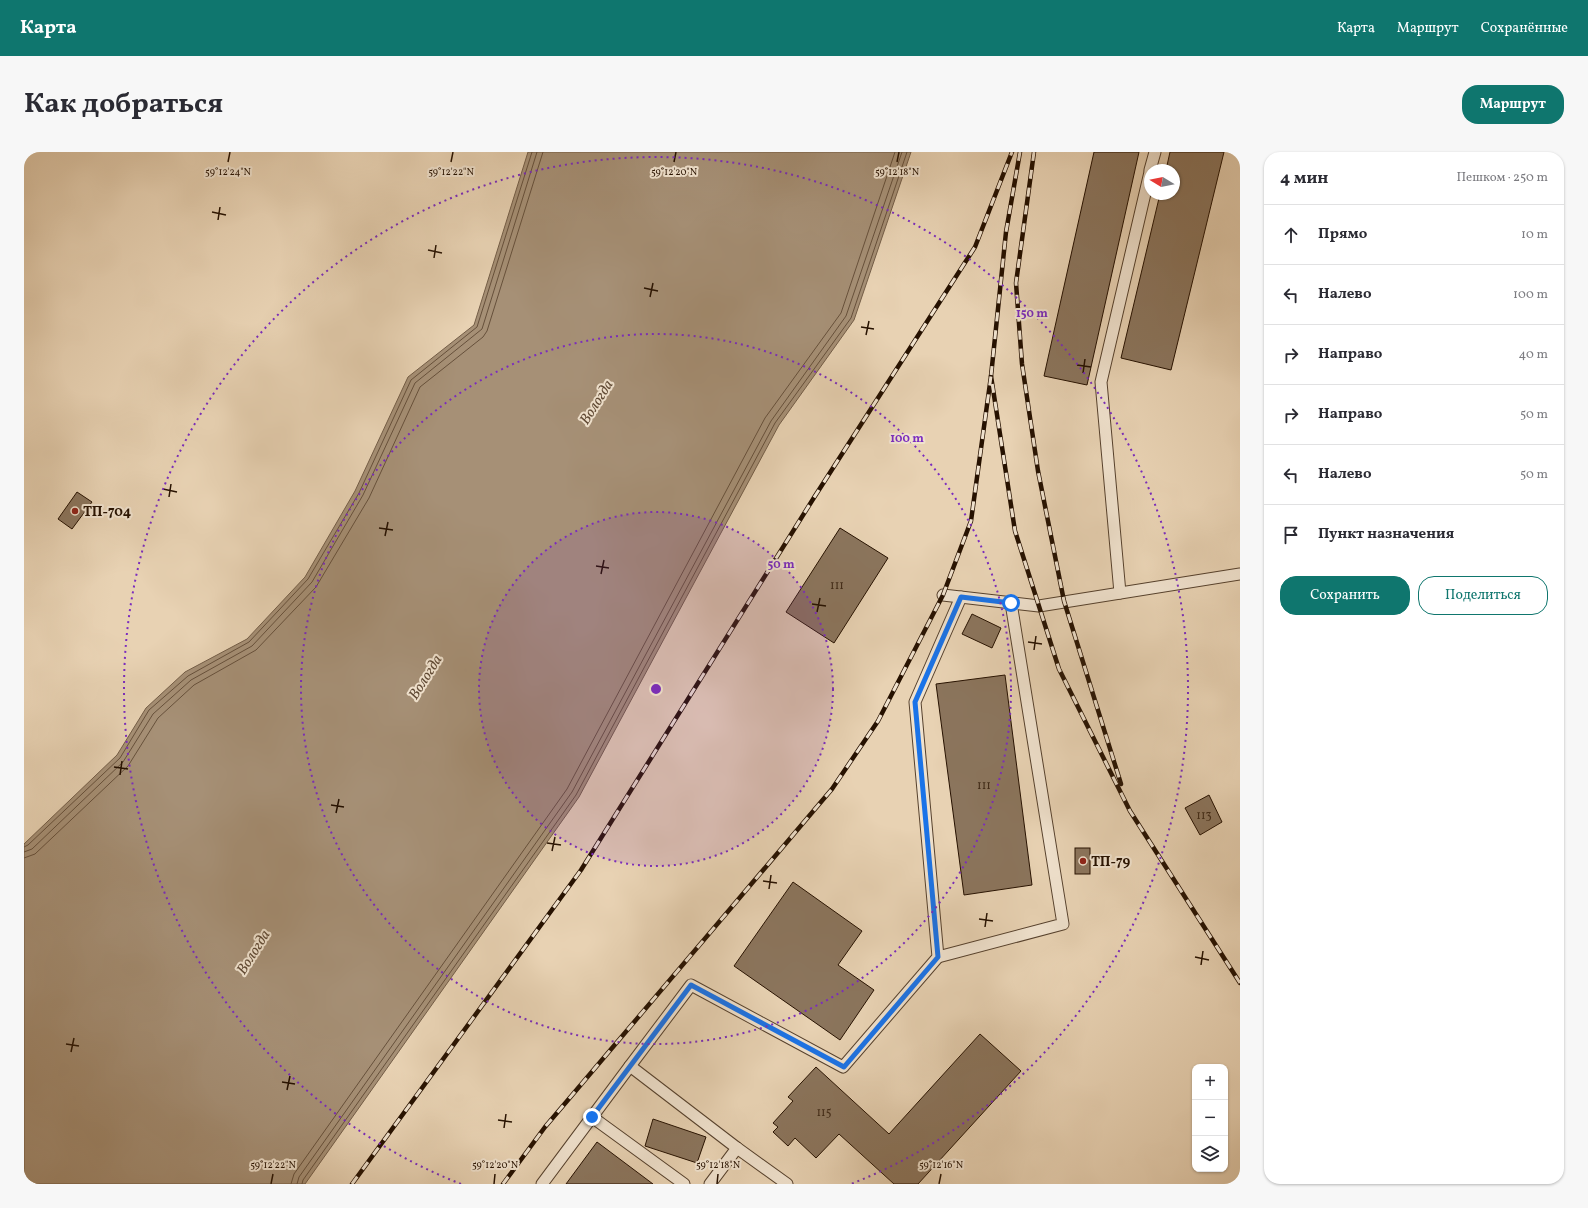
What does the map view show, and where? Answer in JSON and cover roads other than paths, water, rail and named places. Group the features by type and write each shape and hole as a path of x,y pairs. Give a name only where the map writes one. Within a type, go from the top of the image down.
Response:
{"lane":[{"path":"1152,164 1155,152"},
{"path":"1120,593 1101,382 1144,197"},
{"path":"943,595 1039,606 1240,574"},
{"path":"938,957 915,702 961,597"},
{"path":"542,1184 691,985 844,1067 938,957 1063,924 1011,603"},
{"path":"630,1066 737,1148 787,1184"},
{"path":"592,1117 684,1184"},
{"path":"710,1184 737,1148"}],"water":[{"name":"Вологда","path":"528,152 911,152 854,320 779,425 579,797 305,1184 24,1184 24,844 117,755 146,708 185,672 247,639 305,577 355,491 408,377 474,325"}],"railway":[{"path":"352,1184 581,870 815,496 975,247 1012,152"},
{"path":"1020,152 1006,232 991,376 1015,531 1059,669 1130,811 1240,983"},
{"path":"1034,152 1016,283 1022,364 1038,471 1064,601 1121,784"},
{"path":"503,1184 545,1127 832,789 878,721 943,595 971,521 991,376"}],"place":[{"name":"ТП-704","path":"75,511"},
{"name":"ТП-79","path":"1083,861"}]}
